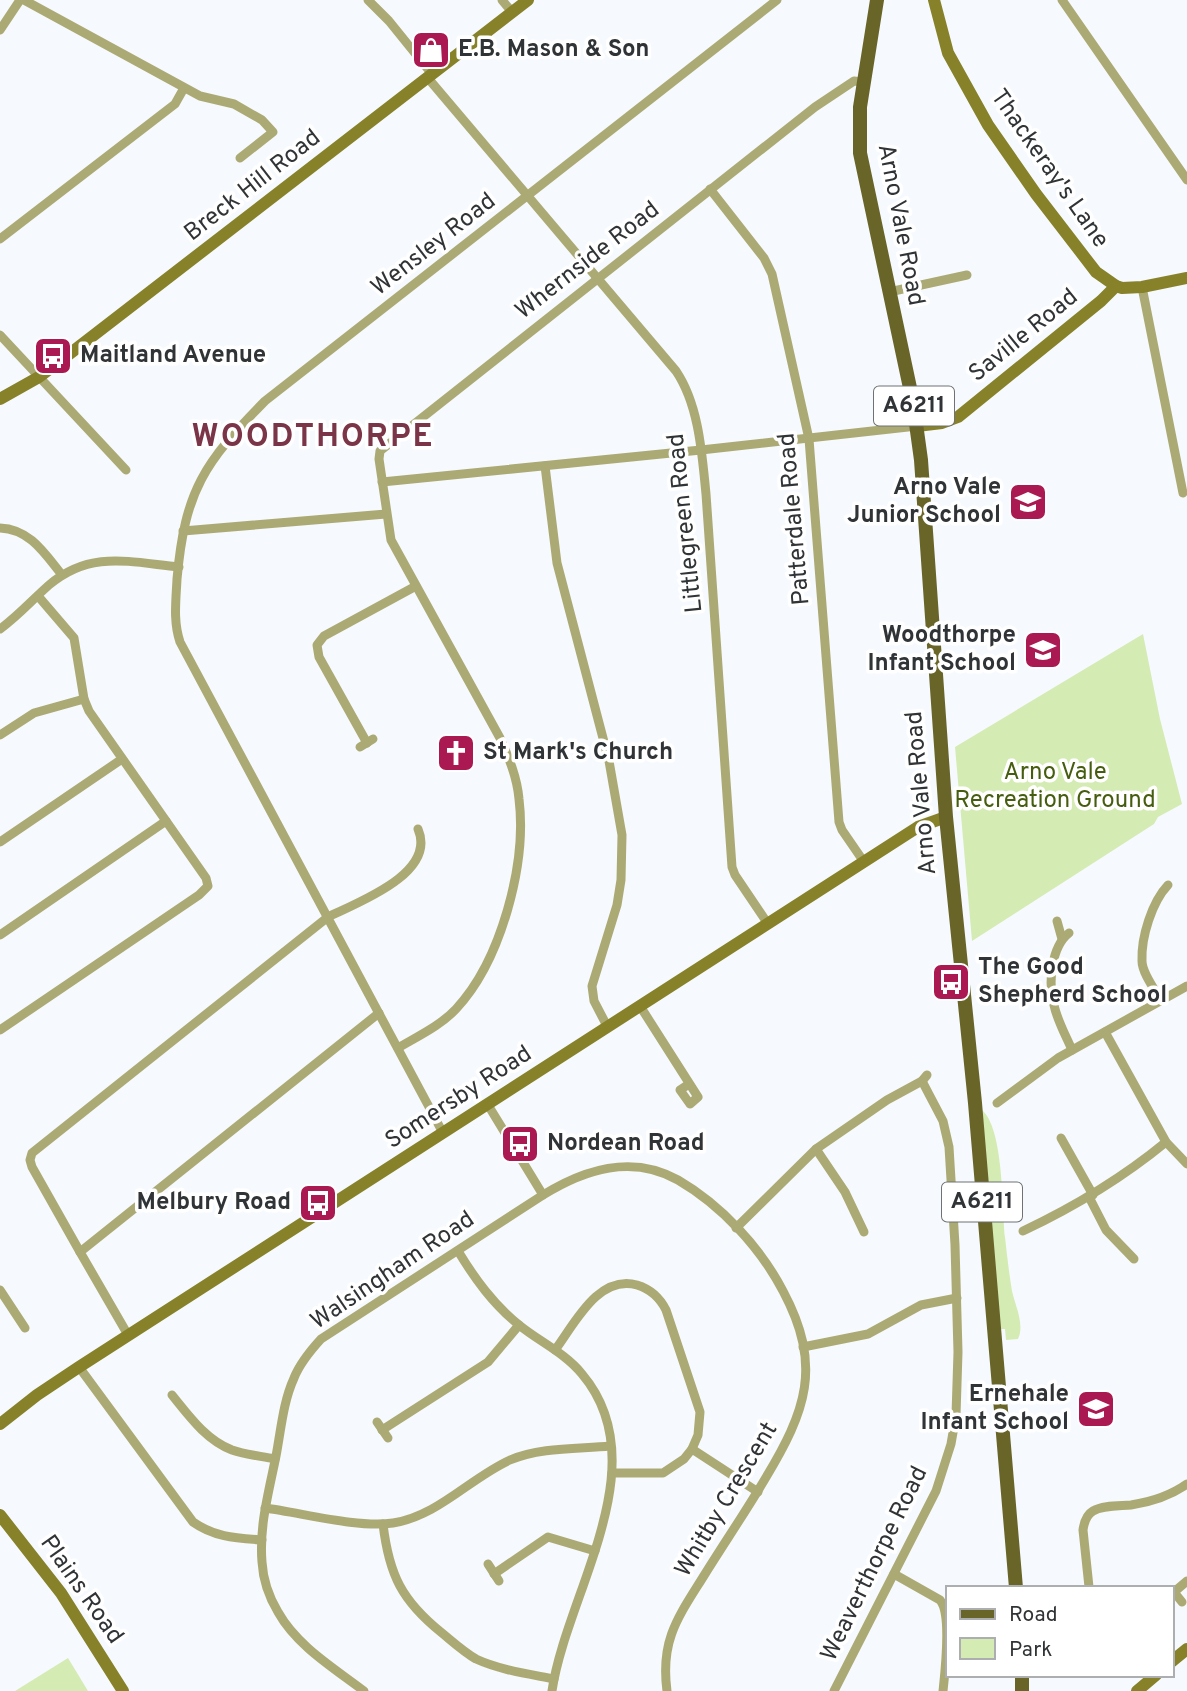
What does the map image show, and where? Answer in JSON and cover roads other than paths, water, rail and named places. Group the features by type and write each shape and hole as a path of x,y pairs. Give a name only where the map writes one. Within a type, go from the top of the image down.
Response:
{"main road":[{"name":"Arno Vale Road","path":"877,0 860,107 860,153 917,426 928,543 946,817 975,1103 1016,1586"}],"street":[{"path":"0,30 22,0 200,96 234,104 261,120 273,132"},
{"name":"Littlegreen Road","path":"368,0 381,12 527,197 682,380 689,395 701,450 732,867 768,924"},
{"path":"502,0 512,12"},
{"name":"Breck Hill Road","path":"0,399 38,377 528,0"},
{"name":"Wensley Road","path":"178,567 190,503 204,472 237,429 265,401 777,0"},
{"name":"Thackeray's Lane","path":"934,0 948,53 988,125 1092,267 1116,286"},
{"path":"1062,0 1187,180"},
{"name":"Whernside Road","path":"398,1048 446,1018 466,997 481,975 497,940 508,906 517,865 520,828 517,783 508,755 390,537 379,459 382,449 842,88 855,81 863,82"},
{"path":"0,239 174,104 184,88"},
{"path":"240,158 282,125"},
{"name":"Patterdale Road","path":"710,189 764,258 772,274 809,439 839,822 864,862"},
{"path":"889,292 967,275"},
{"path":"1116,286 1142,286 1187,278"},
{"name":"Saville Road","path":"917,426 942,424 958,417 1116,286"},
{"path":"1142,286 1183,494"},
{"path":"0,335 126,470"},
{"path":"382,482 917,426"},
{"path":"545,466 557,563 609,761 622,825 623,853 617,905 592,986 594,1001 607,1026"},
{"path":"183,531 386,514"},
{"path":"0,528 12,529 29,537 62,575"},
{"path":"0,629 76,566 98,561 178,567 174,619 182,647 443,1133"},
{"path":"367,743 319,657 317,645 324,636 416,586"},
{"path":"0,1030 199,895 208,886 206,878 89,711 84,699 74,638 38,596"},
{"path":"0,735 34,713 84,699"},
{"path":"0,842 122,759"},
{"name":"Somersby Road","path":"0,1424 79,1367 607,1026 918,827 946,817"},
{"path":"0,935 166,821"},
{"path":"128,1335 32,1167 30,1156 328,917 405,874 417,860 422,847 418,829"},
{"path":"1161,1000 1141,963 1150,914 1168,885"},
{"path":"1161,893 1169,901"},
{"path":"1057,921 1066,936 1053,960 1052,994 1054,1006 1072,1050"},
{"path":"997,1102 1009,1099 1072,1050 1187,986"},
{"path":"640,1006 689,1084"},
{"path":"80,1252 379,1013"},
{"path":"1105,1032 1166,1142 1187,1164"},
{"name":"Weaverthorpe Road","path":"736,1228 816,1149 887,1100 925,1078 947,1136 954,1210 958,1383 951,1444 936,1491 834,1691"},
{"path":"488,1105 543,1195"},
{"path":"1054,1153 1063,1142 1091,1196 1099,1219 1134,1259"},
{"path":"1023,1231 1129,1173 1166,1142"},
{"path":"816,1149 845,1192 863,1229 851,1233"},
{"name":"Whitby Crescent","path":"543,1195 565,1181 595,1169 623,1166 648,1169 674,1178 710,1202 761,1255 780,1284 795,1316 803,1347 806,1378 800,1412 758,1492 674,1623 665,1663 667,1691"},
{"name":"Walsingham Road","path":"364,1691 306,1646 284,1622 272,1602 264,1578 261,1540 265,1508 290,1387 300,1365 313,1347 331,1333 543,1195"},
{"path":"1113,1254 1122,1244"},
{"path":"458,1251 493,1301 519,1325 576,1367 594,1390 606,1416 612,1474 606,1510 552,1691"},
{"path":"555,1350 602,1290 632,1284 651,1292 663,1304 700,1412 700,1427 692,1449 679,1464 663,1473 612,1474"},
{"path":"0,1290 25,1328"},
{"path":"803,1347 868,1334 921,1305 957,1298"},
{"path":"382,1430 488,1362 519,1325"},
{"path":"79,1367 193,1522 210,1533 261,1540"},
{"path":"172,1395 196,1425 217,1442 233,1450 275,1459"},
{"path":"265,1508 363,1524 401,1521 425,1513 517,1457 610,1446"},
{"path":"692,1449 758,1492"},
{"path":"1089,1586 1083,1530 1091,1512 1155,1500 1174,1494 1187,1484"},
{"name":"Plains Road","path":"0,1515 61,1592 123,1691"},
{"path":"383,1524 386,1549 395,1580 409,1603 423,1618 477,1659 554,1679"},
{"path":"488,1564 496,1577 548,1537 595,1551"},
{"path":"894,1574 940,1600 945,1606 943,1691"},
{"path":"1182,1602 1174,1592 1187,1581"},
{"path":"1173,1660 1187,1648"},
{"path":"1137,1691 1154,1677"}],"place":[{"name":"E.B. Mason & Son","path":"431,50"},
{"name":"Maitland Avenue","path":"53,356"},
{"name":"Arno Vale Junior School","path":"1028,502"},
{"name":"Woodthorpe Infant School","path":"1043,650"},
{"name":"St Mark's Church","path":"456,753"},
{"name":"The Good Shepherd School","path":"951,982"},
{"name":"Nordean Road","path":"520,1144"},
{"name":"Melbury Road","path":"318,1203"},
{"name":"Ernehale Infant School","path":"1096,1409"}],"district":[{"name":"WOODTHORPE","path":"313,438"}],"park label":[{"name":"Arno Vale Recreation Ground","path":"1055,787"}]}
